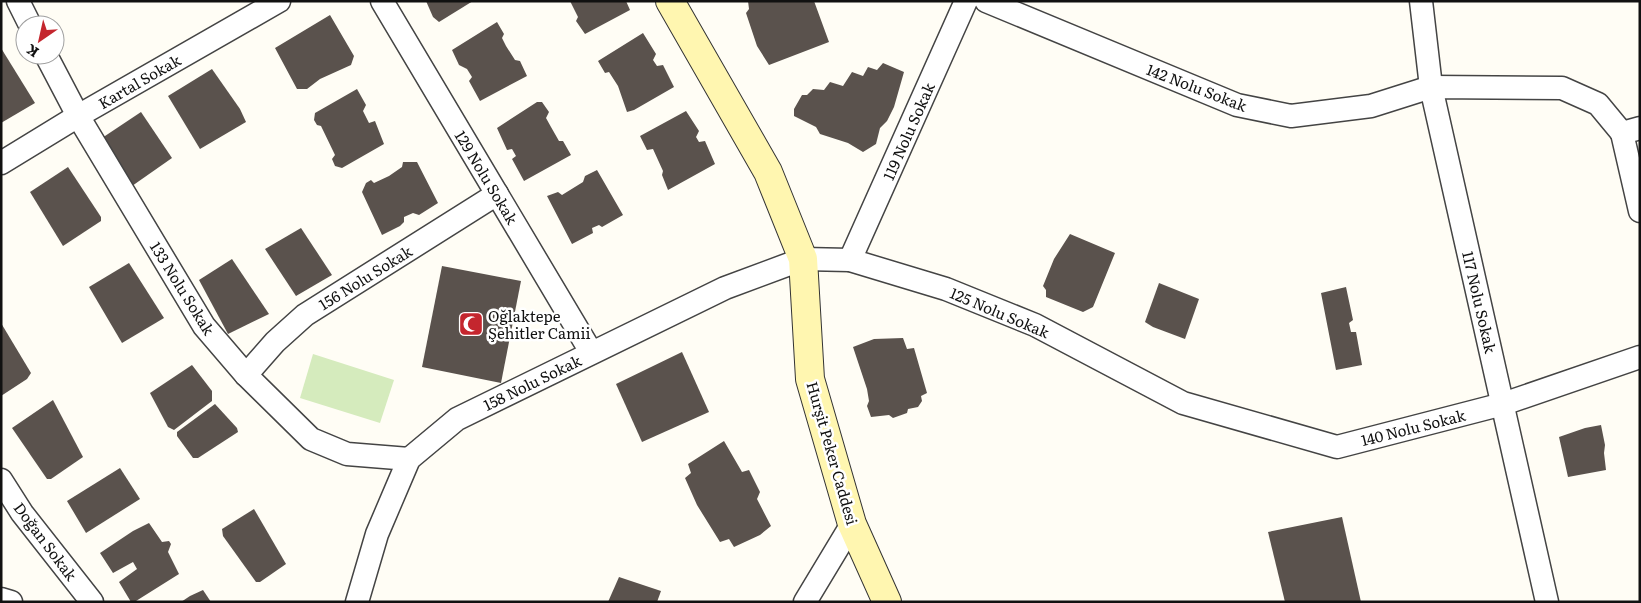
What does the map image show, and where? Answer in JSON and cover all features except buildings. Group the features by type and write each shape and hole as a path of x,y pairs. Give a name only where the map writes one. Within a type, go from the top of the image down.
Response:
{"street":[{"path":"18,1 25,15"},
{"name":"Kartal Sokak","path":"1,163 78,116 279,1"},
{"name":"129 Nolu Sokak","path":"382,1 592,352"},
{"name":"Hurşit Peker Caddesi","path":"670,1 768,172 803,259 810,380 852,524 887,602"},
{"name":"119 Nolu Sokak","path":"850,260 966,1"},
{"name":"142 Nolu Sokak","path":"986,1 1237,105 1291,116 1371,106 1431,87 1562,88 1598,104 1631,130"},
{"name":"117 Nolu Sokak","path":"1421,1 1431,87 1547,602"},
{"name":"133 Nolu Sokak","path":"51,65 78,116 204,326 246,375 311,439 347,454 409,460"},
{"path":"1631,130 1640,211"},
{"name":"156 Nolu Sokak","path":"246,375 275,342 305,315 497,194"},
{"name":"125 Nolu Sokak","path":"803,259 850,260 946,289 1035,325 1183,404"},
{"name":"158 Nolu Sokak","path":"357,602 377,534 409,460 456,419 725,288 803,259"},
{"name":"140 Nolu Sokak","path":"1183,404 1337,447 1503,404 1640,357"},
{"name":"Doğan Sokak","path":"1,480 22,513 92,602"},
{"path":"805,602 852,524"},
{"path":"1,599 10,602"}],"green space":[{"path":"313,354 394,380 380,423 300,398"}],"place":[{"name":"Oğlaktepe Şehitler Camii","path":"471,324"}]}
